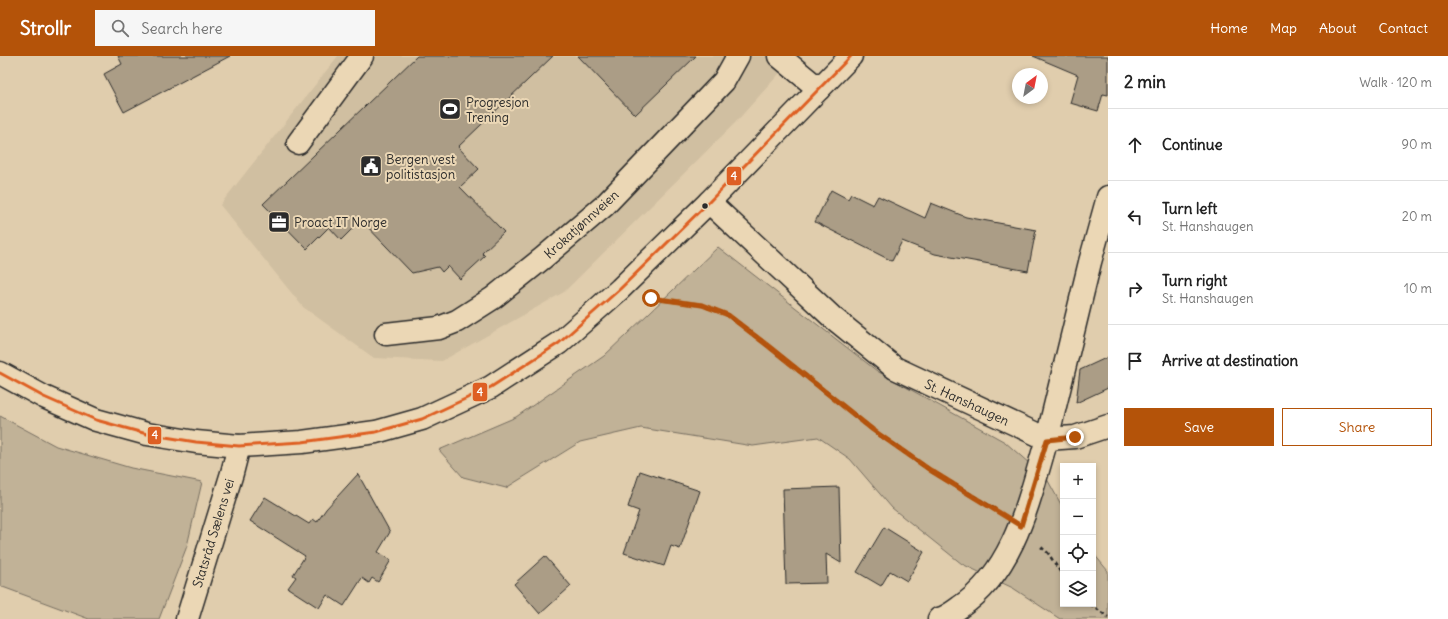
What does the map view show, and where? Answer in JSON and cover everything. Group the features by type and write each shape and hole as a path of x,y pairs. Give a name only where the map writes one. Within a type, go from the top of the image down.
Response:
{"street":[{"path":"298,143 362,56"},
{"name":"Krokatjønnveien","path":"386,334 439,328 457,321 493,298 543,258 609,201 724,81 738,56"},
{"path":"779,56 819,89"},
{"path":"0,373 44,397 96,420 147,434 196,442 239,446 302,442 369,433 422,419 490,387 559,343 620,290 709,202 851,56"},
{"path":"939,619 964,610 989,582 1006,555 1021,526 1047,440 1090,262 1108,197"},
{"name":"St. Hanshaugen","path":"709,202 832,317 895,368 1047,440"},
{"path":"1047,440 1075,437 1108,426"},
{"name":"Statsråd Sælens vei","path":"187,619 239,446"}],"path":[{"path":"620,290 651,298 702,305 728,315 880,434 930,470 1021,526 1048,553 1060,571"},
{"path":"1094,607 1108,617"}],"shaded area":[{"path":"338,56 795,56 735,123 564,292 442,361 374,358 303,307 220,205"},
{"path":"718,247 877,371 1005,442 1047,479 1060,503 1060,607 1096,607 1096,557 1108,571 1108,619 1060,619 1013,588 962,564 892,508 850,459 818,437 753,446 641,428 580,442 506,488 463,477 439,450 516,417 604,356"},
{"path":"0,416 56,446 131,468 202,482 187,546 159,619 89,619 0,586"}],"building":[{"path":"118,56 230,56 124,112 104,74 122,64"},
{"name":"Bergen vest politistasjon","path":"417,56 553,56 458,147 479,169 460,187 504,232 482,253 485,256 460,279 448,266 442,272 438,267 412,273 361,220 341,240 329,227 307,249 263,204"},
{"path":"578,56 696,56 635,115"},
{"path":"1033,56 1108,56 1108,95 1103,94 1098,111 1070,103 1078,75"},
{"path":"831,190 848,199 851,194 873,205 878,196 925,218 931,203 966,217 1036,230 1028,271 935,254 902,241 892,261 815,222"},
{"path":"1108,357 1108,388 1076,403 1080,370"},
{"path":"640,471 700,491 680,549 671,546 664,566 624,553 639,511 628,507"},
{"path":"358,474 390,532 378,552 391,560 378,582 372,578 369,583 362,578 344,606 327,595 319,608 288,588 296,577 293,575 305,556 250,521 265,497 309,524 313,519 317,522 326,509"},
{"path":"839,487 841,563 826,554 827,583 786,584 783,489"},
{"path":"884,527 924,552 907,581 890,571 881,586 857,572"},
{"path":"545,556 571,586 540,614 514,584"}],"transit line":[{"name":"4","path":"0,373 44,397 96,420 147,434 196,442 239,446 302,442 376,432 422,419 491,387 559,343 620,289 709,202 851,56"}],"place":[{"name":"Progresjon Trening","path":"450,109"},
{"name":"Bergen vest politistasjon","path":"371,166"},
{"name":"Proact IT Norge","path":"279,222"}],"route":[{"path":"651,298 702,305 728,315 873,430 930,470 1021,526 1047,440 1075,437"}]}
